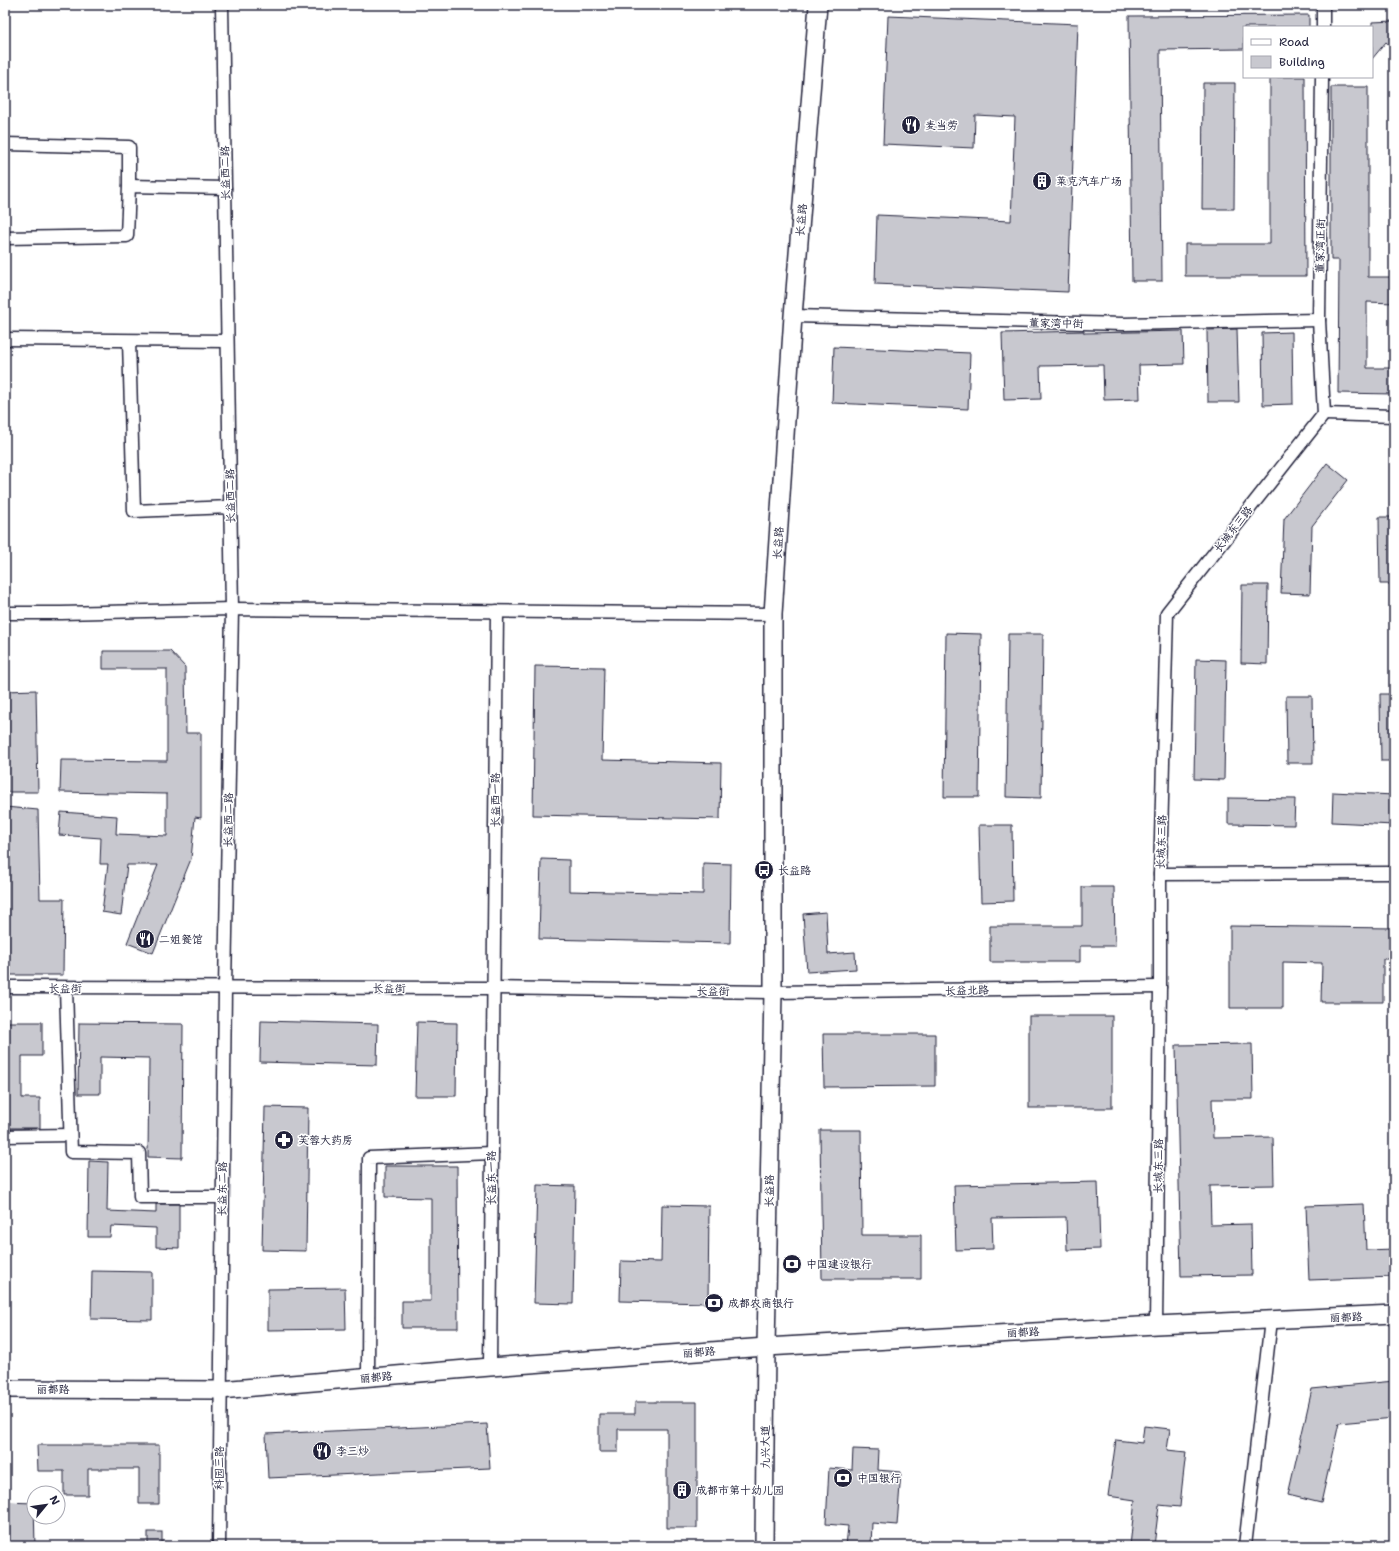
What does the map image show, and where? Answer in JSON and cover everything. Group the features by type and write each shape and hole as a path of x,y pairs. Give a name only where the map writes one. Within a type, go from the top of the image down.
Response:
{"main road":[{"name":"长益路","path":"766,1347 773,992 773,614 793,316 818,5"},
{"name":"丽都路","path":"5,1389 220,1390 490,1367 766,1347 1156,1325 1394,1314"},
{"name":"九兴大道","path":"764,1546 766,1347"}],"street":[{"name":"长益西二路","path":"222,5 232,610 225,988"},
{"path":"1323,5 1323,26"},
{"name":"董家湾正街","path":"1322,78 1319,320 1324,414"},
{"path":"5,144 129,147 127,236 5,238"},
{"path":"129,186 225,188"},
{"name":"董家湾中街","path":"793,316 1123,324 1319,320"},
{"path":"5,339 227,341"},
{"path":"129,341 134,512 230,507"},
{"path":"1324,414 1394,416"},
{"name":"长城东三路","path":"1156,1325 1160,874 1167,613 1324,414"},
{"path":"5,613 61,614 232,610 773,614"},
{"name":"长益西一路","path":"494,988 497,611"},
{"path":"1160,874 1394,873"},
{"name":"长益街","path":"5,987 494,988 773,992"},
{"name":"长益北路","path":"773,992 1160,987"},
{"path":"66,988 71,1152 139,1153 140,1197 222,1197"},
{"name":"长益东二路","path":"220,1390 225,988"},
{"name":"长益东一路","path":"490,1367 494,988"},
{"path":"5,1136 70,1135"},
{"path":"368,1377 369,1158 492,1153"},
{"path":"1244,1546 1271,1320"},
{"name":"科园三路","path":"219,1546 220,1390"}],"building":[{"path":"1309,15 1309,26 1243,26 1243,49 1160,50 1162,281 1132,281 1129,16"},
{"name":"莱克汽车广场","path":"888,16 1078,24 1068,292 875,284 877,215 1011,221 1015,117 975,115 974,148 883,144"},
{"path":"1394,21 1394,49 1386,42 1373,58 1373,26 1372,22"},
{"path":"1270,78 1305,78 1306,276 1185,276 1185,244 1270,244"},
{"path":"1203,83 1235,83 1234,209 1202,209"},
{"path":"1331,87 1368,87 1368,277 1394,277 1394,303 1367,302 1367,368 1394,368 1394,394 1338,393 1339,260 1331,260"},
{"path":"1237,329 1239,402 1208,402 1207,330"},
{"path":"1084,331 1084,333 1183,331 1184,364 1139,365 1140,399 1104,400 1103,365 1040,366 1041,399 1004,400 1002,333"},
{"path":"1292,332 1293,404 1263,405 1262,333"},
{"path":"834,347 970,353 968,409 832,403"},
{"path":"1327,463 1348,480 1312,526 1310,594 1281,593 1284,519"},
{"path":"1379,517 1394,517 1394,584 1380,584"},
{"path":"1242,585 1268,585 1267,664 1241,663"},
{"path":"946,633 981,634 979,797 944,797"},
{"path":"1008,634 1043,634 1041,798 1006,797"},
{"path":"103,651 170,651 185,667 186,733 201,733 201,818 195,817 191,859 153,953 127,943 158,865 127,865 121,915 102,912 108,864 100,864 101,838 59,835 61,812 117,816 116,834 167,836 167,794 60,792 61,760 167,761 167,669 103,669"},
{"path":"1196,659 1226,660 1224,780 1194,779"},
{"path":"535,666 604,667 602,760 721,763 720,819 533,815"},
{"path":"36,690 38,792 5,792 5,691"},
{"path":"1380,694 1394,694 1394,761 1381,761"},
{"path":"1286,696 1312,696 1313,763 1287,763"},
{"path":"1333,792 1394,795 1394,825 1332,822"},
{"path":"1228,798 1295,799 1294,825 1228,824"},
{"path":"5,807 38,810 40,899 64,899 63,975 5,975"},
{"path":"979,825 1012,825 1013,901 981,902"},
{"path":"541,859 569,860 569,891 703,894 703,863 731,864 730,943 539,939"},
{"path":"1082,887 1114,887 1115,946 1080,946 1080,962 990,962 990,926 1082,926"},
{"path":"826,912 828,954 855,952 856,969 807,972 803,914"},
{"path":"1230,926 1394,928 1394,959 1383,959 1383,1002 1321,1002 1322,963 1283,962 1283,1008 1230,1008"},
{"path":"1029,1016 1112,1016 1112,1108 1029,1108"},
{"path":"261,1021 378,1024 377,1065 260,1062"},
{"path":"5,1022 42,1022 42,1056 22,1056 22,1098 40,1098 40,1128 5,1128"},
{"path":"417,1022 457,1023 456,1096 415,1096"},
{"path":"79,1023 183,1024 182,1158 148,1157 149,1058 100,1057 100,1094 78,1094"},
{"path":"823,1034 935,1034 935,1086 824,1087"},
{"path":"1252,1044 1253,1099 1212,1099 1213,1138 1273,1137 1274,1185 1210,1186 1211,1225 1251,1224 1252,1275 1181,1276 1176,1045"},
{"path":"265,1107 308,1108 306,1251 262,1250"},
{"path":"820,1130 861,1130 862,1235 921,1235 921,1279 822,1279"},
{"path":"89,1161 108,1162 107,1211 156,1213 156,1204 179,1204 179,1248 156,1247 156,1228 111,1226 110,1237 88,1237"},
{"path":"385,1166 457,1166 458,1328 402,1328 402,1301 431,1301 431,1198 385,1197"},
{"path":"1098,1182 1100,1249 1067,1250 1066,1217 992,1218 993,1249 956,1250 954,1185"},
{"path":"537,1185 575,1186 573,1304 534,1303"},
{"path":"1364,1204 1366,1250 1394,1249 1394,1277 1309,1280 1306,1206"},
{"path":"662,1205 709,1206 708,1303 620,1301 621,1261 661,1262"},
{"path":"92,1271 152,1272 152,1320 91,1319"},
{"path":"345,1288 346,1329 268,1330 268,1289"},
{"path":"1394,1381 1394,1418 1339,1423 1321,1503 1288,1495 1312,1389"},
{"name":"成都市第十幼儿园","path":"635,1402 697,1402 697,1528 667,1528 667,1429 618,1429 618,1452 599,1452 599,1414 635,1414"},
{"path":"487,1424 490,1468 268,1478 266,1434"},
{"path":"1144,1426 1170,1429 1167,1450 1186,1452 1180,1507 1159,1505 1154,1546 1130,1546 1135,1500 1108,1496 1116,1440 1142,1443"},
{"path":"37,1445 159,1445 159,1504 139,1504 139,1469 88,1469 88,1495 66,1495 64,1471 38,1471"},
{"path":"853,1449 878,1450 877,1470 901,1472 897,1525 872,1523 871,1546 846,1546 848,1526 826,1524 829,1468 852,1470"},
{"path":"5,1502 26,1503 26,1525 35,1525 35,1546 5,1546"},
{"path":"148,1532 162,1532 162,1546 148,1546"}],"place":[{"name":"麦当劳","path":"911,125"},
{"name":"莱克汽车广场","path":"1042,181"},
{"name":"长益路","path":"764,870"},
{"name":"二姐餐馆","path":"145,939"},
{"name":"芙蓉大药房","path":"284,1140"},
{"name":"中国建设银行","path":"792,1264"},
{"name":"成都农商银行","path":"714,1303"},
{"name":"李三炒","path":"322,1451"},
{"name":"中国银行","path":"843,1478"},
{"name":"成都市第十幼儿园","path":"682,1490"}]}
